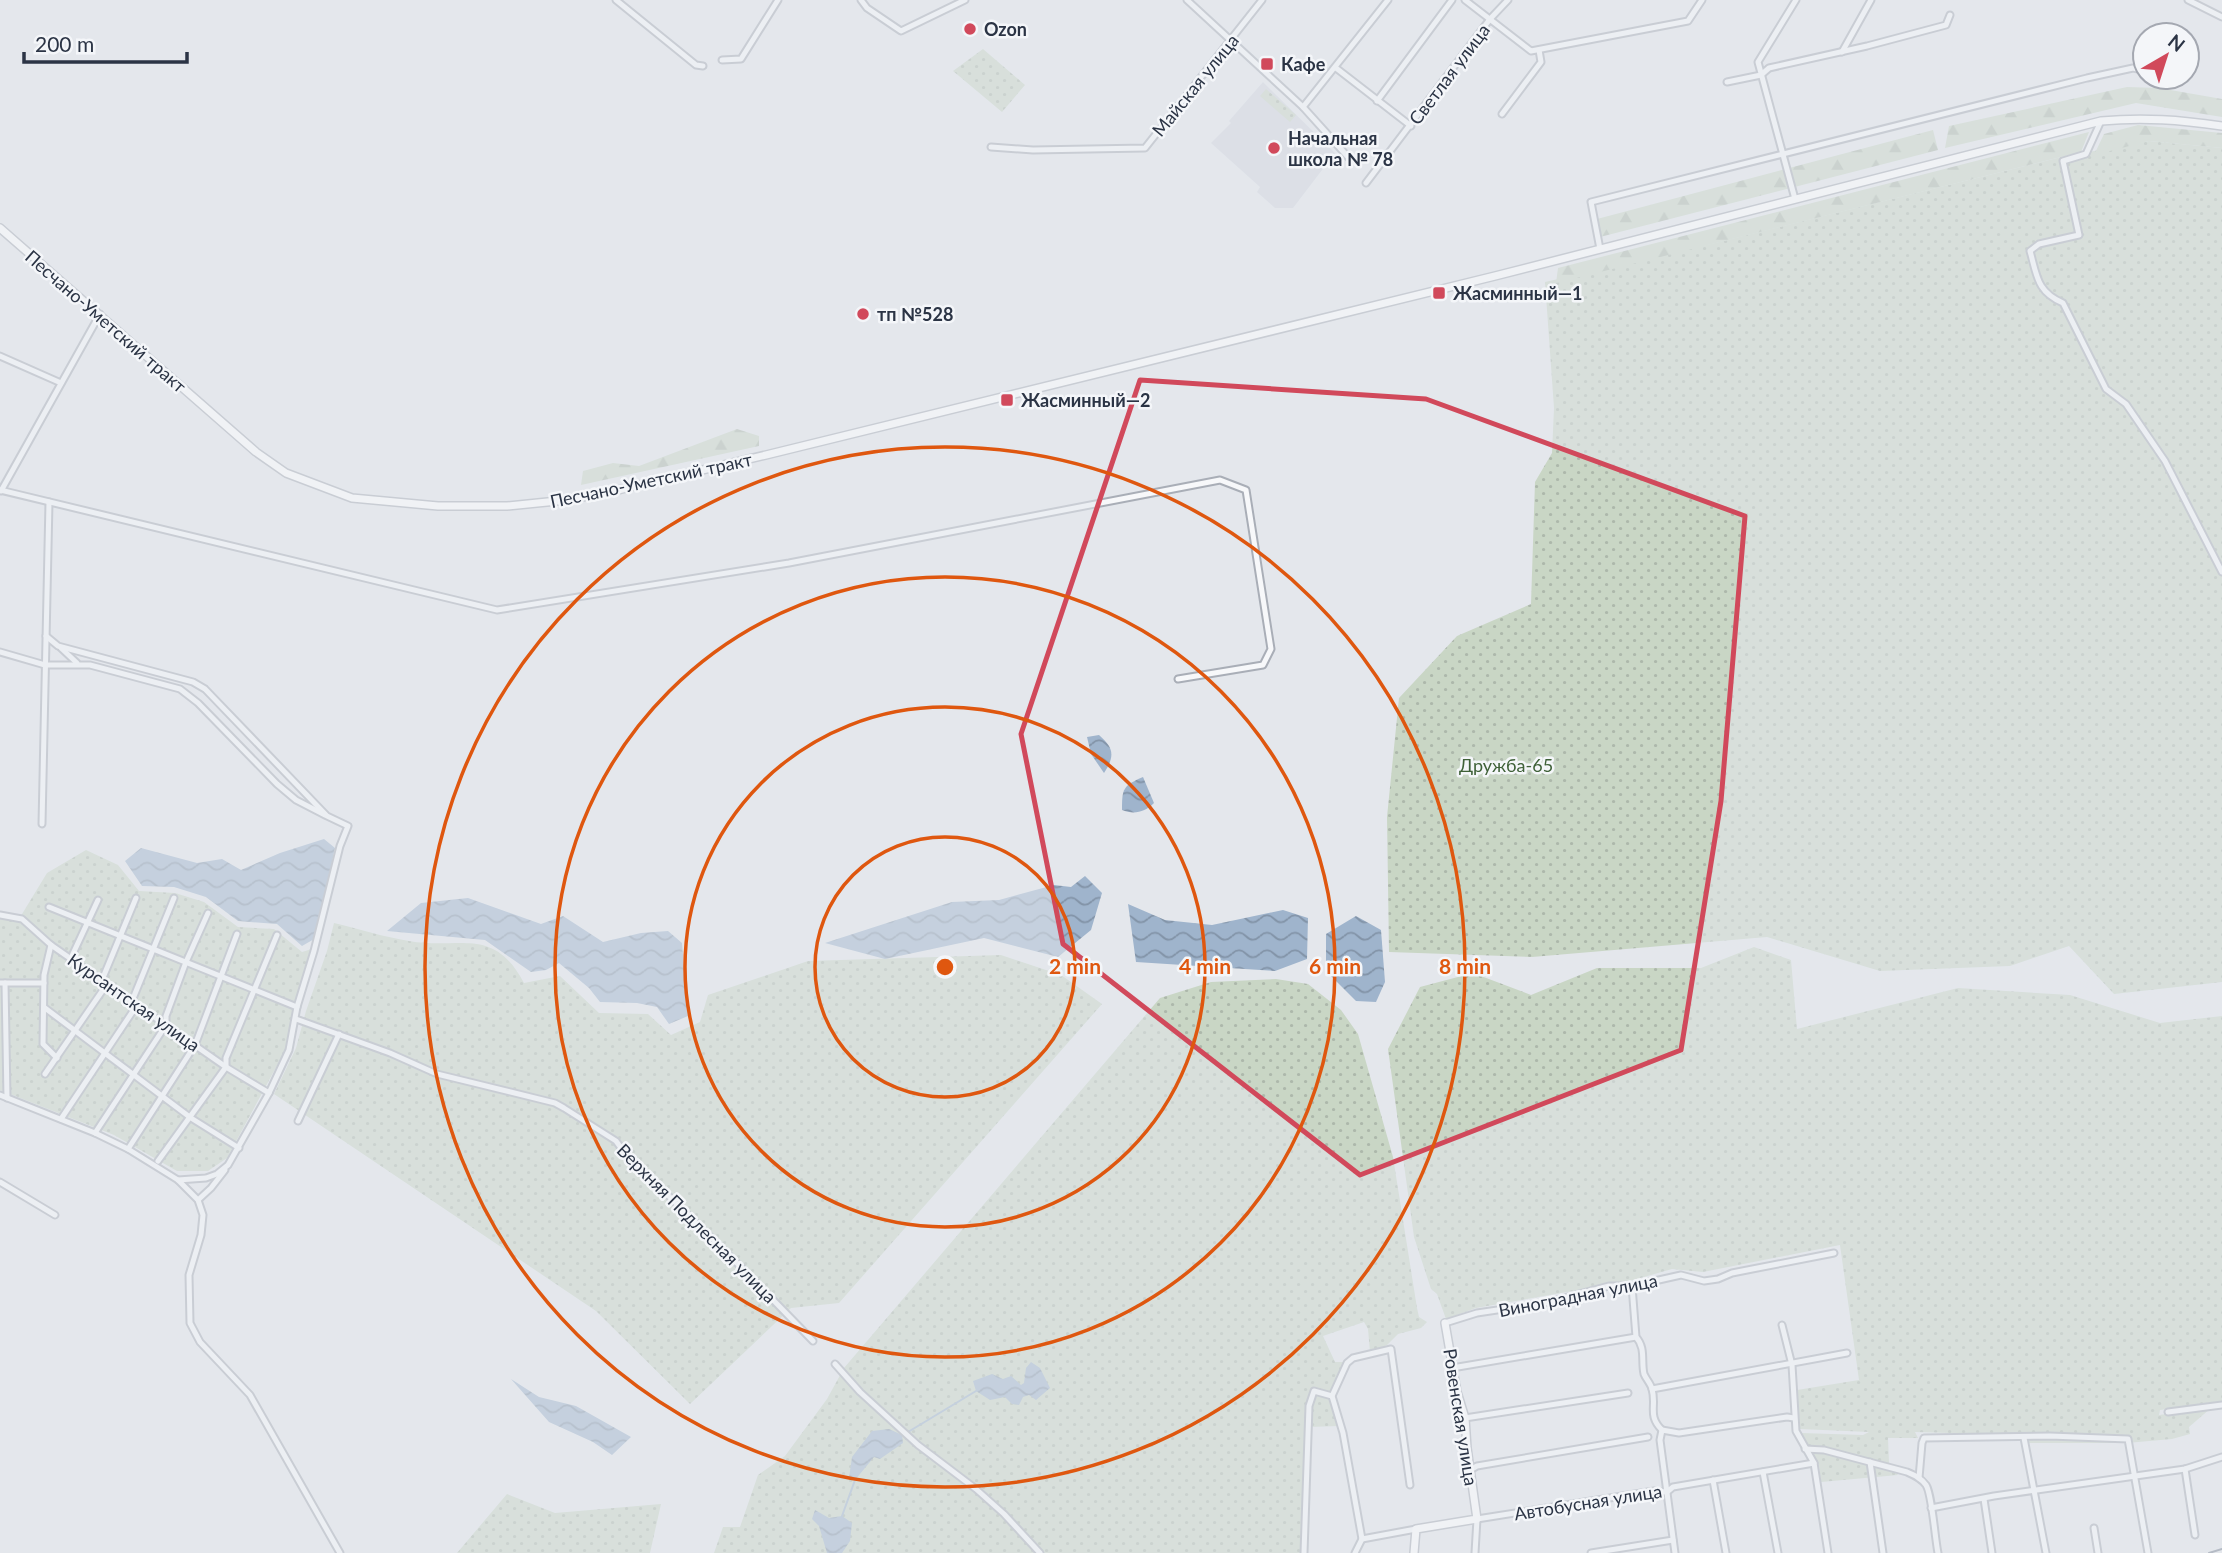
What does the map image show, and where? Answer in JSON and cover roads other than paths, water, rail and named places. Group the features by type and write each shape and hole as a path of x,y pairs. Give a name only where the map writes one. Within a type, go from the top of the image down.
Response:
{"main road":[{"name":"Песчано-Уметский тракт","path":"0,228 256,452 286,473 352,498 439,506 507,506 618,491 1600,249 2101,121 2132,118 2173,119 2222,127"},
{"name":"Ровенская улица","path":"1445,1323 1452,1367 1465,1418 1477,1519"},
{"name":"Автобусная улица","path":"1416,1529 1477,1519"},
{"path":"1414,1553 1416,1529"}],"street":[{"path":"616,0 696,65 703,66"},
{"path":"722,61 741,59 778,0"},
{"path":"861,0 867,8 901,32 965,0"},
{"path":"1187,0 1303,107 1349,158"},
{"name":"Майская улица","path":"991,147 1033,150 1145,148 1262,0"},
{"path":"1303,107 1388,0"},
{"path":"1377,101 1452,0"},
{"path":"1465,0 1531,51 1688,21 1702,0"},
{"name":"Светлая улица","path":"1366,183 1490,19 1508,0"},
{"path":"1795,199 1758,62 1796,0"},
{"path":"1842,52 1871,0"},
{"path":"2188,0 2222,17"},
{"path":"1727,82 1761,75 1769,68 1946,26 1950,15"},
{"path":"1502,114 1541,62 1539,50"},
{"path":"1336,68 1411,126"},
{"path":"1600,249 1591,202 2131,68"},
{"path":"2101,121 2086,155 2063,161 2079,235 2039,244 2031,251 2040,286 2050,298 2063,303 2106,389 2126,404 2165,461 2222,572"},
{"path":"100,314 0,491 497,610 789,563 1220,480 1246,490 1271,649 1263,665 1178,679"},
{"path":"0,356 61,383"},
{"path":"42,824 49,502"},
{"path":"46,636 78,664"},
{"path":"58,646 193,682 205,689 327,816"},
{"path":"0,652 45,665 78,664 180,690 296,800 348,826 297,1007 289,1050 239,1149 211,1188 198,1200"},
{"path":"45,1074 75,1032 104,982 119,936 136,898"},
{"path":"61,1119 135,1003 174,898"},
{"path":"71,958 98,900"},
{"path":"49,907 85,924 297,1007"},
{"path":"95,1133 166,1025 166,1016 186,962 208,913"},
{"name":"Курсантская улица","path":"0,915 22,919 51,945 226,1067 269,1093"},
{"path":"128,1149 195,1045 237,934"},
{"path":"158,1161 226,1067 226,1058 277,935"},
{"path":"51,945 44,975 43,1044 57,1058"},
{"path":"44,983 3,983 3,1097 128,1149 178,1180 198,1200 203,1215 201,1234 189,1275 190,1323 200,1342 250,1395 340,1553"},
{"path":"45,1008 191,1118 239,1149"},
{"name":"Верхняя Подлесная улица","path":"296,1019 437,1074 555,1103 616,1141 813,1341"},
{"path":"298,1121 339,1034"},
{"path":"178,1180 206,1178 217,1174 228,1165"},
{"path":"0,1182 55,1215"},
{"name":"Виноградная улица","path":"1445,1323 1476,1313 1545,1303 1609,1286 1632,1286 1681,1275 1704,1281 1718,1279 1732,1273 1834,1253"},
{"path":"1632,1286 1636,1337 1641,1343 1643,1369 1652,1389 1651,1411 1662,1430 1679,1433 1794,1418"},
{"path":"1782,1325 1792,1365 1796,1431 1814,1463 1828,1553"},
{"path":"1452,1367 1636,1337"},
{"path":"1355,1553 1362,1539 1343,1433 1332,1396 1347,1363 1353,1358 1391,1349 1410,1485"},
{"path":"1652,1389 1847,1353"},
{"path":"835,1364 860,1392 918,1445 985,1497 1040,1553"},
{"path":"1304,1553 1309,1406 1314,1391 1332,1396"},
{"path":"1465,1418 1628,1392"},
{"path":"2168,1412 2222,1405"},
{"path":"1662,1430 1660,1440 1675,1553"},
{"path":"1919,1478 1924,1438 2050,1436 2128,1439 2148,1553"},
{"path":"1470,1470 1477,1466 1648,1437"},
{"path":"2024,1438 2046,1553"},
{"path":"1805,1449 1824,1450 1907,1472 1919,1478 1927,1486 1931,1497 1937,1553"},
{"path":"1931,1508 2185,1469 2222,1457"},
{"path":"1870,1462 1883,1553"},
{"name":"Автобусная улица","path":"1477,1519 1654,1491 1667,1492 1673,1487 1814,1463"},
{"path":"2185,1469 2194,1535"},
{"path":"1763,1472 1778,1553"},
{"path":"1713,1480 1726,1553"},
{"path":"1984,1499 1992,1553"},
{"name":"Ровенская улица","path":"1475,1553 1477,1519"},
{"path":"2094,1528 2098,1553"},
{"name":"Автобусная улица","path":"1362,1539 1416,1529"},
{"path":"1591,1553 1673,1540"}],"water":[{"path":"1099,735 1108,744 1111,752 1110,762 1104,773 1091,754 1087,737"},
{"path":"1143,777 1154,803 1139,812 1122,810 1125,789"},
{"path":"324,839 335,848 316,938 302,946 277,924 238,921 206,897 174,887 142,886 125,861 141,848 197,863 222,859 241,870 280,853"},
{"path":"1085,876 1102,893 1091,930 1058,957 984,938 885,959 825,943 952,902 999,900 1054,885 1071,887"},
{"path":"468,898 541,924 563,916 603,942 641,933 668,931 682,943 688,1016 669,1024 657,1007 637,1003 600,1002 589,988 559,963 546,970 531,972 485,940 387,931 421,903"},
{"path":"1128,904 1165,920 1212,925 1283,910 1308,918 1307,959 1275,971 1136,962"},
{"path":"1356,916 1381,930 1385,982 1376,1002 1356,1001 1326,971 1326,934"},
{"path":"1031,1362 1040,1368 1050,1388 1036,1400 1029,1395 1023,1397 1019,1405 1012,1404 1005,1397 990,1400 976,1391 973,1381 992,1374 1003,1379 1011,1376 1021,1385 1024,1383 1026,1368"},
{"path":"511,1379 539,1397 576,1406 631,1437 612,1455 593,1442 549,1422"},
{"path":"889,1429 902,1435 903,1443 880,1459 874,1457 855,1480 849,1478 852,1457 872,1431"},
{"path":"815,1510 829,1518 842,1516 852,1523 850,1541 842,1553 827,1553 819,1526 812,1519"}],"waterway":[{"path":"908,1432 976,1391"},
{"path":"842,1516 855,1480"}],"tram line":[{"path":"2209,1553 2222,1549"}],"place":[{"name":"Ozon","path":"970,29"},
{"name":"Кафе","path":"1267,64"},
{"name":"Начальная школа № 78","path":"1274,148"},
{"name":"Жасминный—1","path":"1439,293"},
{"name":"тп №528","path":"863,314"},
{"name":"Жасминный—2","path":"1007,400"}],"park label":[{"name":"Дружба-65","path":"1506,765"}]}
